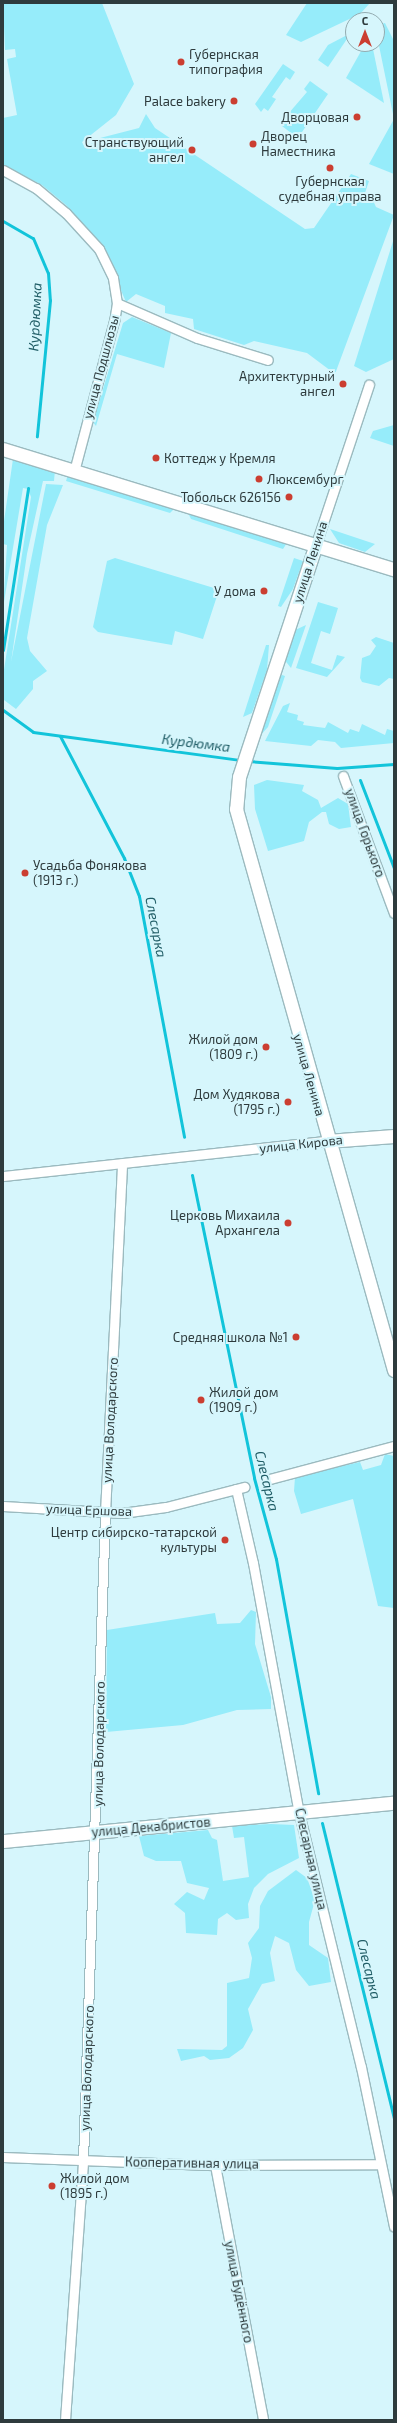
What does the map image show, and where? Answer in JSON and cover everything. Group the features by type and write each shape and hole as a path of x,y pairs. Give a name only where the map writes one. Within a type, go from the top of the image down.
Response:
{"main road":[{"path":"3,449 74,468 394,569"},
{"name":"улица Ленина","path":"316,544 239,777 236,798 239,822 327,1141 394,1370"},
{"name":"улица Кирова","path":"327,1141 394,1136"},
{"name":"улица Декабристов","path":"3,1841 394,1803"}],"street":[{"name":"улица Подшлюзы","path":"3,170 51,199 91,239 110,268 117,303 74,468"},
{"path":"117,303 198,338 268,360"},
{"name":"улица Ленина","path":"316,544 369,385"},
{"name":"улица Горького","path":"344,776 394,913"},
{"name":"улица Кирова","path":"122,1164 207,1153 327,1141"},
{"path":"3,1176 122,1164"},
{"name":"улица Володарского","path":"65,2420 83,2160 97,1832 105,1513 122,1164"},
{"path":"266,1480 394,1446"},
{"name":"улица Ершова","path":"3,1506 105,1513 166,1507 240,1488"},
{"name":"Слесарная улица","path":"240,1488 299,1813 361,2067 394,2227"},
{"name":"Кооперативная улица","path":"3,2157 215,2165 380,2164"},
{"name":"улица Будённого","path":"215,2165 263,2420"}],"shaded area":[{"path":"3,3 102,3 134,84 116,115 82,142 85,148 100,138 139,128 146,114 155,128 305,229 314,228 351,174 369,181 365,193 371,196 376,207 394,215 335,374 307,353 254,341 244,345 194,329 193,319 165,313 165,306 136,294 126,302 105,253 66,205 42,185 3,165 3,118 17,115 7,59 16,57 15,49 5,50"},
{"path":"307,3 370,3 362,12 345,12 345,21 301,42 286,35"},
{"path":"385,23 394,41 394,119 380,52 385,52"},
{"path":"345,36 345,42 328,67 318,60 328,45"},
{"path":"361,52 374,52 384,103 346,78"},
{"path":"283,64 295,72 290,80 286,77 272,97 276,99 268,111 264,108 261,112 255,104"},
{"path":"310,81 328,94 300,135 295,136 282,126 282,121 307,92 304,89"},
{"path":"394,119 394,174 369,164"},
{"path":"394,238 394,359 366,372 354,366"},
{"path":"132,317 171,333 164,368 117,354 96,426 93,422 123,323"},
{"path":"394,425 394,446 370,438 373,431"},
{"path":"13,459 55,470 54,481 43,481 27,554 11,662 46,484 63,485 47,525 27,638 30,651 47,671 33,681 33,689 16,709 4,700 3,676 31,497 28,489 23,488 3,608 7,545 3,544 3,528"},
{"path":"69,471 172,503 173,510 170,513 66,481"},
{"path":"193,509 287,541 283,549 191,519 189,515"},
{"path":"330,529 375,544 365,552 339,543"},
{"path":"115,558 214,588 217,596 203,639 175,631 172,645 98,632 93,627 107,561"},
{"path":"294,558 303,561 293,589 281,607 278,606"},
{"path":"318,602 338,608 330,634 321,631 311,663 332,670 337,655 345,657 327,677 296,668"},
{"path":"306,625 291,668 283,658 293,631"},
{"path":"376,637 394,643 394,679 389,678 379,686 362,682 360,678 362,658 370,655 376,646 371,640"},
{"path":"266,645 269,645 267,670 252,713 243,717"},
{"path":"282,675 285,676 268,727 259,737 276,680"},
{"path":"290,703 287,712 298,715 297,720 304,722 303,725 325,728 328,722 348,733 350,729 359,732 362,724 385,735 387,729 394,731 394,743 341,748 335,742 318,740 311,746 265,741 283,706"},
{"path":"267,780 304,785 302,791 318,800 321,808 338,798 348,804 351,827 339,829 329,824 326,812 322,812 309,822 304,841 268,851 255,809 254,785"},
{"path":"385,1454 394,1456 394,1608 378,1606 353,1499 301,1514 294,1491 295,1477 360,1462 363,1470 381,1465"},
{"path":"251,1610 256,1612 255,1644 271,1697 271,1709 237,1710 183,1725 106,1732 107,1630 215,1613 217,1624 240,1623"},
{"path":"271,1824 294,1825 299,1858 268,1874 254,1888 248,1904 249,1918 236,1920 227,1913 218,1919 217,1935 186,1933 185,1913 174,1904 187,1892 204,1900 209,1888 187,1883 181,1861 156,1861 144,1856 139,1836 208,1830 212,1838 217,1840 223,1881 249,1877 244,1837 234,1838 232,1826"},
{"path":"296,1870 307,1878 315,1900 309,1922 309,1945 328,1958 331,1982 309,1986 296,1970 289,1943 275,1936 270,1953 275,1981 262,1984 248,2009 253,2030 243,2048 229,2058 210,2060 204,2056 181,2061 177,2049 222,2050 227,2046 227,1983 249,1978 252,1958 248,1943 259,1928 260,1906 268,1891"}],"waterway":[{"name":"Курдюмка","path":"3,221 33,238 48,273 50,300 37,436"},
{"name":"Курдюмка","path":"3,650 28,488"},
{"name":"Курдюмка","path":"3,710 33,732 241,760"},
{"name":"Слесарка","path":"60,736 124,858 139,896 184,1137"},
{"name":"Курдюмка","path":"248,761 337,768 394,764"},
{"path":"360,780 394,868"},
{"name":"Слесарка","path":"192,1175 254,1478 276,1559 318,1793"},
{"name":"Слесарка","path":"322,1823 394,2119"}],"place":[{"name":"Губернская типография","path":"181,62"},
{"name":"Palace bakery","path":"234,101"},
{"name":"Дворцовая","path":"357,117"},
{"name":"Дворец Наместника","path":"253,144"},
{"name":"Странствующий ангел","path":"192,150"},
{"name":"Губернская судебная управа","path":"330,168"},
{"name":"Архитектурный ангел","path":"343,384"},
{"name":"Коттедж у Кремля","path":"156,458"},
{"name":"Люксембург","path":"259,479"},
{"name":"Тобольск 626156","path":"289,497"},
{"name":"У дома","path":"264,591"},
{"name":"Усадьба Фонякова (1913 г.)","path":"25,873"},
{"name":"Жилой дом (1809 г.)","path":"266,1047"},
{"name":"Дом Худякова (1795 г.)","path":"288,1102"},
{"name":"Церковь Михаила Архангела","path":"288,1223"},
{"name":"Средняя школа №1","path":"296,1337"},
{"name":"Жилой дом (1909 г.)","path":"201,1400"},
{"name":"Центр сибирско-татарской культуры","path":"225,1540"},
{"name":"Жилой дом (1895 г.)","path":"52,2186"}]}
